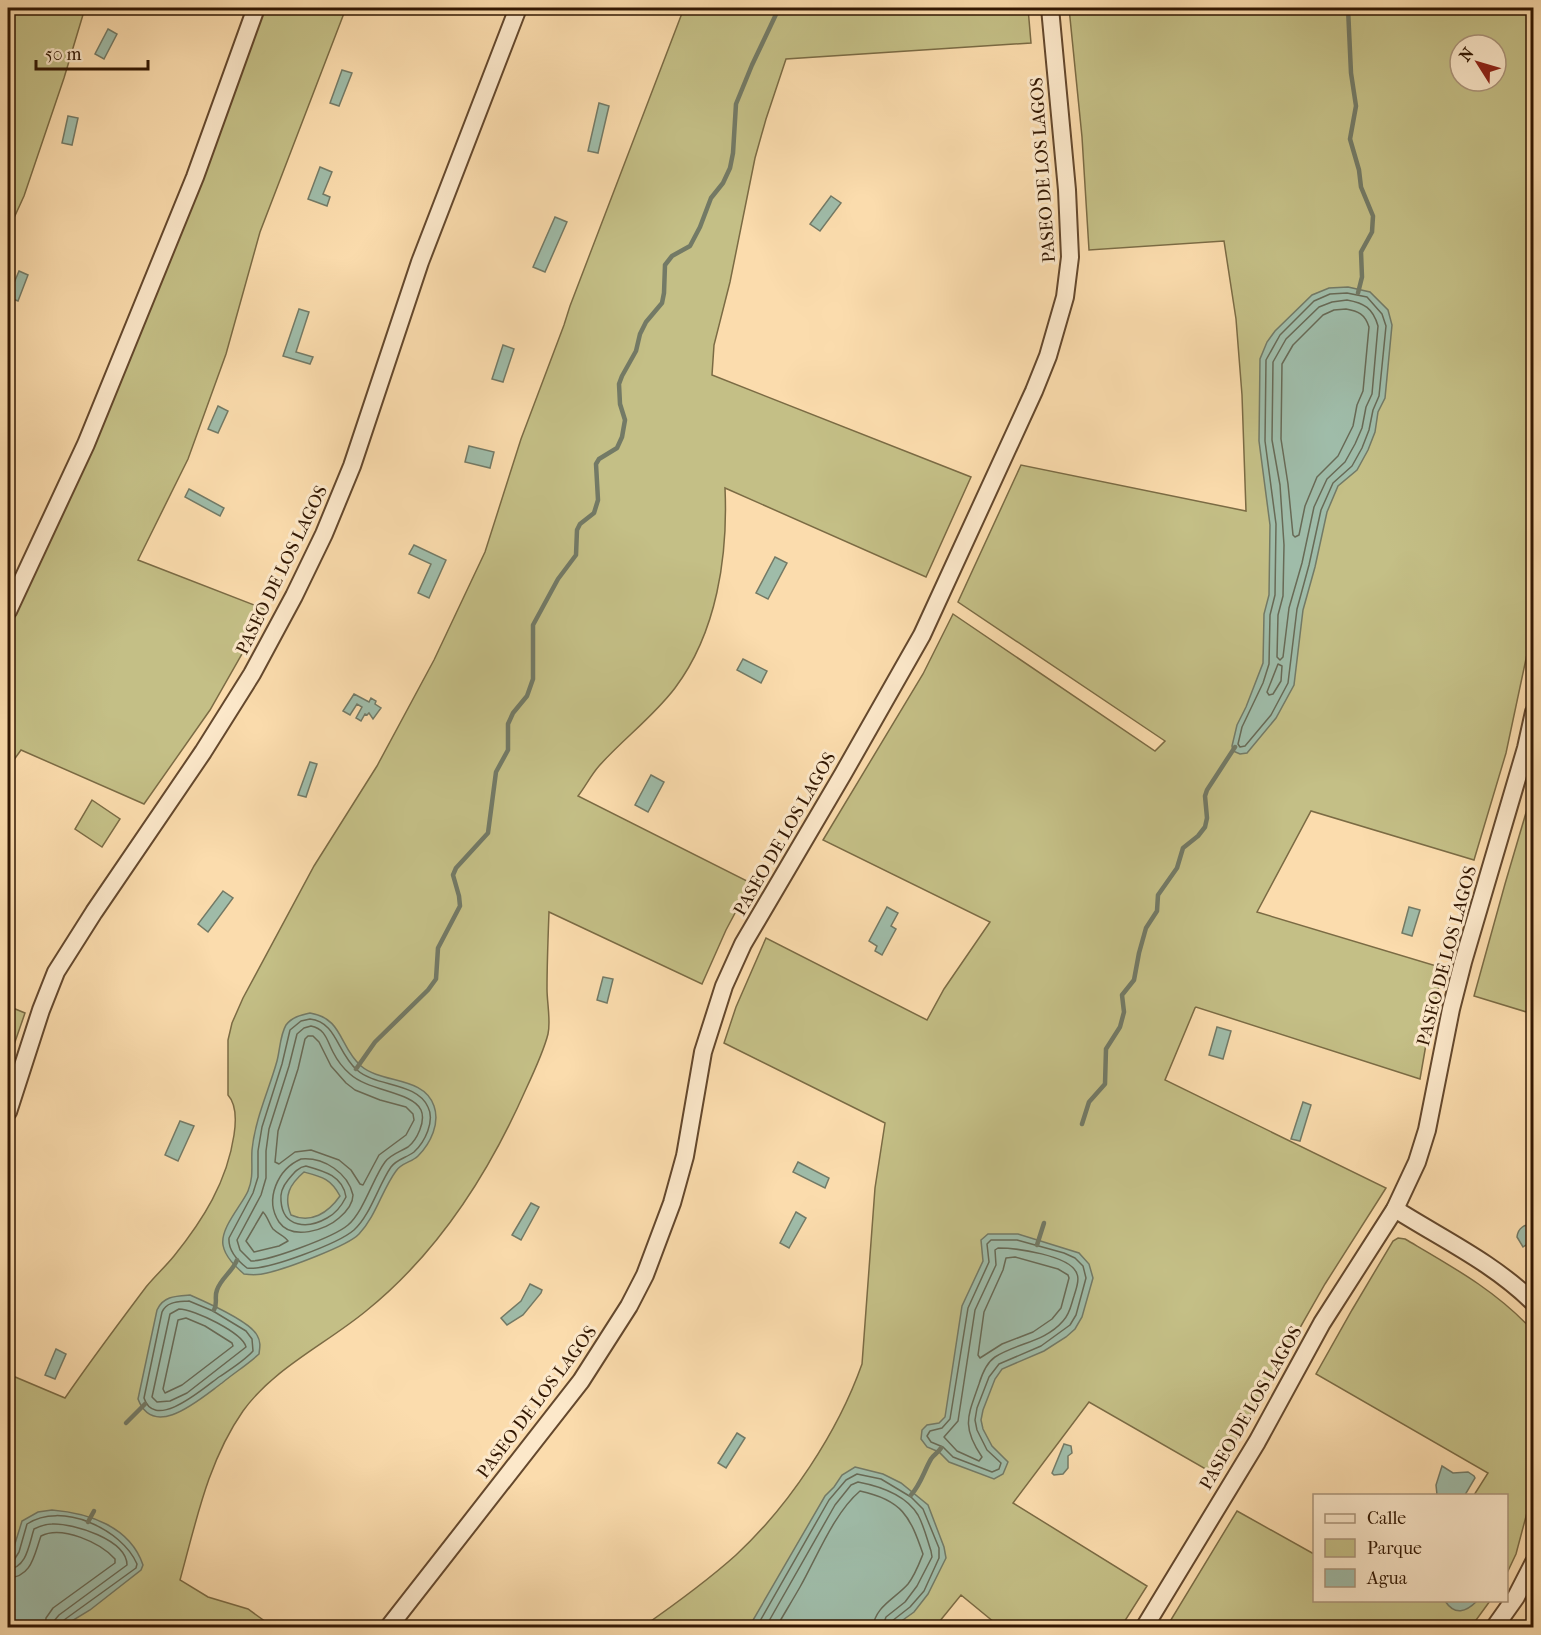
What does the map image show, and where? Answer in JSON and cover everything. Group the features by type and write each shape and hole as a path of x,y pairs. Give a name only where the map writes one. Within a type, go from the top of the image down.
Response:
{"street":[{"path":"8,611 99,412 195,177 256,8"},
{"name":"PASEO DE LOS LAGOS","path":"8,1112 41,1010 56,972 203,752 252,674 294,597 324,534 352,466 420,262 518,8"},
{"name":"PASEO DE LOS LAGOS","path":"388,1628 581,1380 629,1306 645,1275 672,1203 685,1155 704,1052 724,986 743,944 922,635 1034,391 1048,356 1065,297 1071,257 1050,8"},
{"name":"PASEO DE LOS LAGOS","path":"1144,1628 1257,1442 1328,1313 1395,1209 1417,1162 1427,1130 1451,1009 1526,748 1533,711"},
{"path":"1395,1209 1492,1267 1512,1282 1533,1303"},
{"path":"1494,1628 1516,1597 1533,1562"}],"green space":[{"path":"8,8 85,8 24,196 8,231"},
{"path":"259,8 346,8 260,232 226,354 188,459 138,560 267,610 210,710 144,804 21,750 8,768 8,623 107,415 166,270"},
{"path":"684,8 1028,8 1031,43 786,59 755,158 730,282 714,345 712,375 971,477 926,577 725,488 722,566 710,618 701,643 675,688 599,766 578,796 751,883 726,930 702,984 549,912 548,1034 538,1062 511,1120 478,1181 439,1237 392,1288 351,1323 285,1369 256,1396 231,1430 212,1471 180,1580 208,1597 248,1609 273,1627 8,1627 8,1374 65,1398 146,1287 185,1242 204,1214 220,1184 231,1152 235,1130 234,1109 228,1095 228,1040 232,1023 243,998 314,866 377,766 434,660 485,552 521,439"},
{"path":"1069,8 1533,8 1533,626 1506,753 1474,860 1311,811 1257,912 1443,968 1420,1079 1196,1007 1165,1080 1386,1188 1325,1284 1216,1475 1089,1402 1013,1503 1147,1586 1121,1627 1000,1627 961,1595 935,1627 641,1628 725,1565 756,1536 775,1514 826,1441 840,1416 862,1364 875,1188 885,1123 724,1043 736,1007 766,938 927,1020 944,989 990,922 823,840 923,674 953,614 1155,751 1165,741 958,602 1021,465 1246,511 1242,395 1236,319 1224,241 1089,250 1082,137"},
{"path":"1533,789 1534,1014 1474,996"},
{"path":"92,800 120,819 102,847 75,829"},
{"path":"8,1006 25,1013 8,1062"},
{"path":"1398,1238 1405,1239 1473,1280 1489,1291 1533,1331 1533,1490 1516,1554 1508,1571 1508,1494 1475,1494 1488,1473 1316,1374 1393,1241"},
{"path":"1237,1511 1313,1553 1313,1602 1489,1602 1471,1627 1166,1628"}],"water":[{"path":"108,29 117,34 104,59 95,54"},
{"path":"342,70 352,73 339,106 330,103"},
{"path":"599,103 609,106 598,153 588,151"},
{"path":"68,116 78,118 72,145 62,143"},
{"path":"320,167 332,172 323,194 330,197 327,206 308,199"},
{"path":"831,196 841,203 820,231 810,224"},
{"path":"555,217 567,222 545,272 533,267"},
{"path":"19,271 28,275 18,301 8,297"},
{"path":"1348,287 1370,292 1388,310 1392,325 1385,398 1378,412 1375,432 1368,450 1357,470 1338,486 1327,512 1303,610 1294,685 1276,718 1247,753 1240,754 1233,751 1232,746 1237,725 1263,663 1264,614 1269,595 1270,525 1259,441 1260,359 1267,342 1275,331 1312,295 1329,288"},
{"path":"299,309 309,312 296,352 313,357 310,364 283,356"},
{"path":"503,345 514,349 503,382 492,379"},
{"path":"218,406 228,411 218,433 208,429"},
{"path":"469,446 494,452 490,468 465,462"},
{"path":"189,489 224,508 220,516 185,497"},
{"path":"414,545 446,560 429,598 418,593 431,564 409,554"},
{"path":"775,557 787,563 768,599 756,593"},
{"path":"743,659 767,671 761,683 737,670"},
{"path":"354,694 369,702 371,698 376,701 375,704 381,708 373,719 369,713 365,714 361,721 356,718 362,707 357,704 350,715 343,711"},
{"path":"310,762 317,764 306,797 298,795"},
{"path":"651,775 664,782 648,812 635,805"},
{"path":"223,891 233,898 208,932 198,924"},
{"path":"887,907 898,913 891,926 896,929 882,955 875,951 877,946 869,941"},
{"path":"1409,907 1420,910 1412,936 1402,933"},
{"path":"603,977 613,979 607,1003 597,1000"},
{"path":"310,1013 321,1016 335,1027 348,1050 361,1066 380,1076 412,1085 429,1096 436,1112 435,1126 423,1151 396,1171 365,1227 353,1239 330,1251 276,1271 253,1275 244,1274 226,1254 223,1238 228,1224 250,1186 256,1127 277,1061 284,1029 291,1020","holes":["304,1172 330,1182 340,1196 324,1212 305,1218 291,1215 288,1202 289,1191"]},
{"path":"1217,1027 1231,1031 1223,1059 1209,1055"},
{"path":"1303,1102 1311,1105 1300,1141 1291,1139"},
{"path":"180,1121 194,1126 178,1161 165,1155"},
{"path":"798,1162 829,1178 825,1188 793,1172"},
{"path":"531,1203 539,1207 521,1240 512,1235"},
{"path":"796,1212 806,1218 789,1248 780,1243"},
{"path":"1533,1223 1533,1240 1523,1247 1517,1237 1519,1231 1522,1227"},
{"path":"988,1234 1018,1234 1079,1253 1089,1264 1093,1278 1082,1317 1075,1329 1044,1351 1002,1369 995,1379 981,1420 992,1446 1008,1462 1003,1474 994,1479 949,1462 939,1452 927,1447 921,1439 922,1430 927,1425 939,1423 945,1417 962,1306 983,1261 981,1240"},
{"path":"530,1284 542,1290 541,1293 523,1315 507,1325 501,1318 521,1301"},
{"path":"190,1295 246,1324 257,1335 259,1354 190,1406 166,1416 155,1416 145,1411 138,1399 157,1310 166,1299"},
{"path":"56,1349 66,1354 55,1379 45,1375"},
{"path":"737,1433 745,1438 726,1468 718,1463"},
{"path":"1064,1444 1071,1446 1072,1453 1068,1456 1068,1468 1063,1474 1054,1475 1052,1473"},
{"path":"1442,1466 1453,1473 1468,1472 1475,1478 1466,1494 1437,1494 1436,1485"},
{"path":"855,1467 883,1474 901,1483 928,1505 946,1558 928,1594 914,1612 893,1627 749,1627 825,1496 842,1475"},
{"path":"52,1510 93,1518 118,1531 137,1552 143,1565 141,1570 90,1610 62,1627 8,1627 8,1559 22,1521 38,1512"},
{"path":"1446,1602 1476,1602 1461,1611 1449,1606"}],"waterway":[{"path":"356,1069 375,1042 428,990 436,979 438,948 460,906 453,875 456,868 488,833 496,772 508,750 508,724 513,713 527,696 533,679 533,625 558,579 576,555 577,530 580,524 594,513 598,500 596,464 599,459 617,448 622,437 625,420 620,404 619,384 636,351 646,322 662,303 665,265 672,256 690,246 711,198 723,183 730,168 736,104 779,8"},
{"path":"1348,8 1351,73 1356,106 1350,139 1359,170 1361,187 1373,216 1372,232 1361,252 1362,277 1358,293"},
{"path":"1082,1124 1089,1102 1105,1084 1106,1049 1120,1027 1124,1012 1122,995 1134,980 1146,928 1157,911 1158,895 1177,868 1183,848 1205,827 1207,790 1235,747"},
{"path":"1037,1245 1044,1223"},
{"path":"214,1310 219,1286 237,1260"},
{"path":"126,1423 145,1404"},
{"path":"911,1495 932,1458 941,1448"},
{"path":"88,1522 94,1511"}]}
